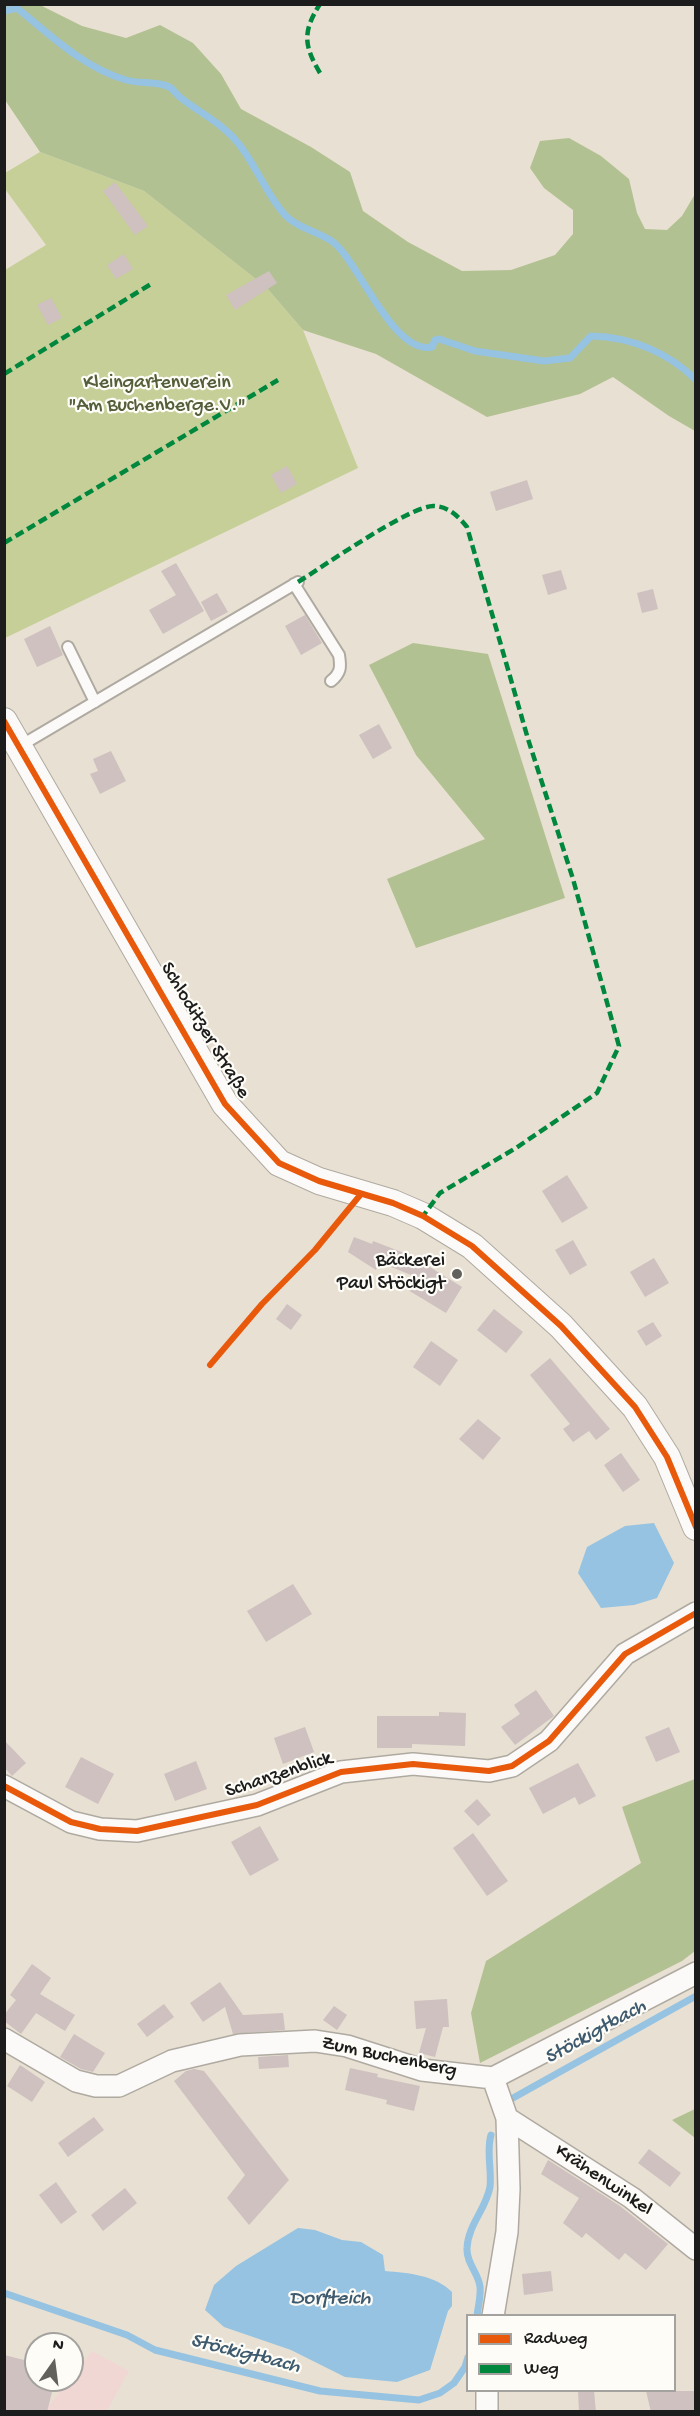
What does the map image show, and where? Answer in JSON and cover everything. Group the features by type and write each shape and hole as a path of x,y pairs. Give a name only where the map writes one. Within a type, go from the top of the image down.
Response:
{"street":[{"name":"Schloditzer Straße","path":"4,721 225,1104 279,1163 319,1181 393,1203 423,1216 472,1246 561,1326 635,1407 690,1497 696,1527"},
{"name":"Schanzenblick","path":"4,1786 70,1822 100,1829 137,1831 257,1805 341,1772 414,1764 489,1771 512,1766 549,1741 625,1654 696,1613"},
{"path":"493,2314 507,2232 509,2189 507,2118 493,2078 696,1973"},
{"name":"Zum Buchenberg","path":"4,2039 76,2081 96,2086 119,2086 172,2061 240,2045 315,2041 347,2046 422,2070 493,2078"},
{"name":"Krähenwinkel","path":"507,2118 632,2198 696,2249"},
{"path":"487,2392 487,2412"}],"lane":[{"path":"20,746 296,583 339,655 341,668 331,681"},
{"path":"68,647 95,702"}],"shaded area":[{"path":"92,2351 129,2371 107,2411 5,2412 5,2355 24,2360 24,2392 52,2392 49,2406 60,2392 84,2392 84,2361"}],"green space":[{"path":"4,5 40,5 82,26 126,38 160,25 193,43 221,74 241,109 311,147 350,172 363,211 408,242 462,271 511,270 555,255 573,234 573,210 544,188 530,168 540,141 569,138 601,156 629,179 637,213 645,229 667,230 682,216 695,194 695,431 613,377 580,394 487,417 376,354 303,330 266,287 144,191 40,152 5,100"},
{"name":"Kleingartenverein \"Am Buchenberge.V.\"","path":"40,152 144,191 266,287 303,330 358,468 5,638 5,270 46,245 5,189 5,173"},
{"path":"413,643 488,654 565,898 416,948 387,879 485,839 416,755 369,665"},
{"path":"695,1779 695,1951 682,1961 480,2063 471,2013 486,1961 641,1863 622,1807"},
{"path":"695,2109 695,2138 672,2120"}],"water":[{"path":"654,1523 674,1563 657,1598 634,1605 601,1608 578,1573 587,1547 625,1526"},
{"name":"Dorfteich","path":"298,2228 315,2230 342,2240 361,2242 383,2255 385,2271 430,2278 452,2292 452,2306 448,2311 430,2370 397,2382 345,2377 291,2350 224,2327 205,2310 214,2285 236,2266"}],"building":[{"path":"115,182 148,226 135,235 103,191"},
{"path":"124,254 133,269 116,279 107,265"},
{"path":"269,271 277,283 235,310 226,295"},
{"path":"51,298 62,318 48,325 37,305"},
{"path":"287,466 297,484 281,493 271,475"},
{"path":"527,480 533,499 496,511 490,492"},
{"path":"176,563 204,611 163,634 149,610 176,595 161,571"},
{"path":"561,570 567,589 548,595 542,575"},
{"path":"653,589 658,609 642,613 637,593"},
{"path":"217,593 228,612 211,621 201,602"},
{"path":"305,615 322,643 301,655 285,626"},
{"path":"50,626 63,655 37,667 24,639"},
{"path":"379,724 392,748 373,759 359,735"},
{"path":"111,751 126,781 100,794 90,774 98,771 93,759"},
{"path":"567,1175 588,1208 562,1223 542,1191"},
{"path":"354,1237 372,1244 373,1241 412,1256 462,1287 446,1313 408,1290 416,1277 379,1262 376,1270 348,1252"},
{"path":"573,1240 587,1265 570,1275 555,1250"},
{"path":"654,1258 669,1283 645,1297 630,1272"},
{"path":"287,1304 302,1315 291,1330 276,1319"},
{"path":"494,1309 523,1332 506,1353 477,1330"},
{"path":"653,1322 662,1336 646,1346 637,1331"},
{"path":"431,1341 458,1360 440,1386 413,1367"},
{"path":"550,1358 610,1429 596,1440 589,1431 573,1442 563,1429 570,1424 530,1375"},
{"path":"478,1419 501,1438 483,1460 459,1439"},
{"path":"621,1453 640,1480 623,1492 604,1465"},
{"path":"293,1584 312,1614 266,1642 247,1611"},
{"path":"536,1690 554,1716 515,1745 501,1727 520,1714 514,1705"},
{"path":"439,1712 466,1713 465,1746 412,1744 412,1748 377,1748 377,1716 439,1716"},
{"path":"305,1727 314,1752 283,1764 274,1738"},
{"path":"669,1727 680,1752 656,1762 645,1737"},
{"path":"4,1740 26,1763 12,1776 4,1767"},
{"path":"81,1757 114,1774 98,1804 65,1787"},
{"path":"196,1761 207,1789 175,1801 164,1774"},
{"path":"578,1763 596,1796 579,1805 575,1797 543,1814 529,1788"},
{"path":"477,1799 491,1815 478,1826 464,1811"},
{"path":"260,1826 279,1860 250,1876 231,1842"},
{"path":"473,1833 508,1881 487,1896 453,1848"},
{"path":"32,1964 51,1978 40,1994 75,2015 65,2031 36,2013 21,2034 4,2021 4,2015 16,2000 10,1995"},
{"path":"220,1982 243,2015 283,2013 285,2030 233,2034 225,2007 203,2022 190,2003"},
{"path":"447,1999 449,2027 443,2027 435,2057 419,2053 426,2028 416,2029 414,2001"},
{"path":"164,2004 174,2017 147,2037 137,2024"},
{"path":"334,2006 347,2015 337,2030 323,2020"},
{"path":"74,2034 105,2053 93,2072 81,2069 60,2057"},
{"path":"288,2055 289,2067 259,2069 258,2057"},
{"path":"20,2065 45,2082 32,2102 7,2086"},
{"path":"350,2068 378,2074 377,2077 420,2086 414,2111 386,2104 387,2100 345,2090"},
{"path":"194,2069 204,2071 289,2180 249,2225 227,2198 245,2175 174,2081 186,2071"},
{"path":"94,2117 104,2130 68,2157 58,2143"},
{"path":"649,2149 681,2173 670,2187 638,2163"},
{"path":"548,2160 620,2206 668,2244 646,2270 625,2253 619,2260 586,2233 582,2238 563,2223 579,2198 541,2174"},
{"path":"56,2182 77,2212 61,2224 39,2195"},
{"path":"125,2188 137,2203 103,2231 91,2215"},
{"path":"551,2271 553,2291 524,2295 522,2274"},
{"path":"4,2355 24,2360 24,2392 52,2392 47,2412 4,2412"},
{"path":"696,2391 696,2412 651,2412 646,2392"},
{"path":"578,2392 594,2392 596,2412 579,2412"}],"waterway":[{"path":"4,11 17,8 68,50 111,75 171,88 225,130 238,143 285,215 333,242 354,268 390,323 404,337 418,346 432,347 435,340 439,339 475,351 544,361 570,358 591,336 606,337 634,343 661,354 696,380"},
{"name":"Stöckigtbach","path":"513,2098 696,1996"},
{"name":"Stöckigtbach","path":"477,2314 480,2287 468,2259 467,2248 470,2232 485,2203 490,2187 491,2135"},
{"name":"Stöckigtbach","path":"4,2293 127,2335 155,2350 320,2391 419,2400 440,2393 454,2383 466,2364"}],"marked path":[{"path":"320,4 310,23 307,39 311,55 320,73"},
{"path":"4,374 151,284"},
{"path":"4,543 278,380"},
{"path":"298,582 386,526 421,509 433,506 443,508 467,527 528,739 573,879 619,1046 597,1093 516,1148 440,1193 423,1216"}],"cycle path":[{"path":"4,721 225,1104 279,1163 319,1181 393,1203 423,1216 472,1246 561,1326 635,1407 667,1457 696,1527"},
{"path":"210,1365 262,1304 315,1250 361,1194"},
{"path":"4,1786 71,1822 100,1829 137,1831 257,1805 341,1772 413,1764 489,1771 512,1766 549,1741 625,1654 696,1613"}],"place":[{"name":"Bäckerei Paul Stöckigt","path":"457,1274"}]}
